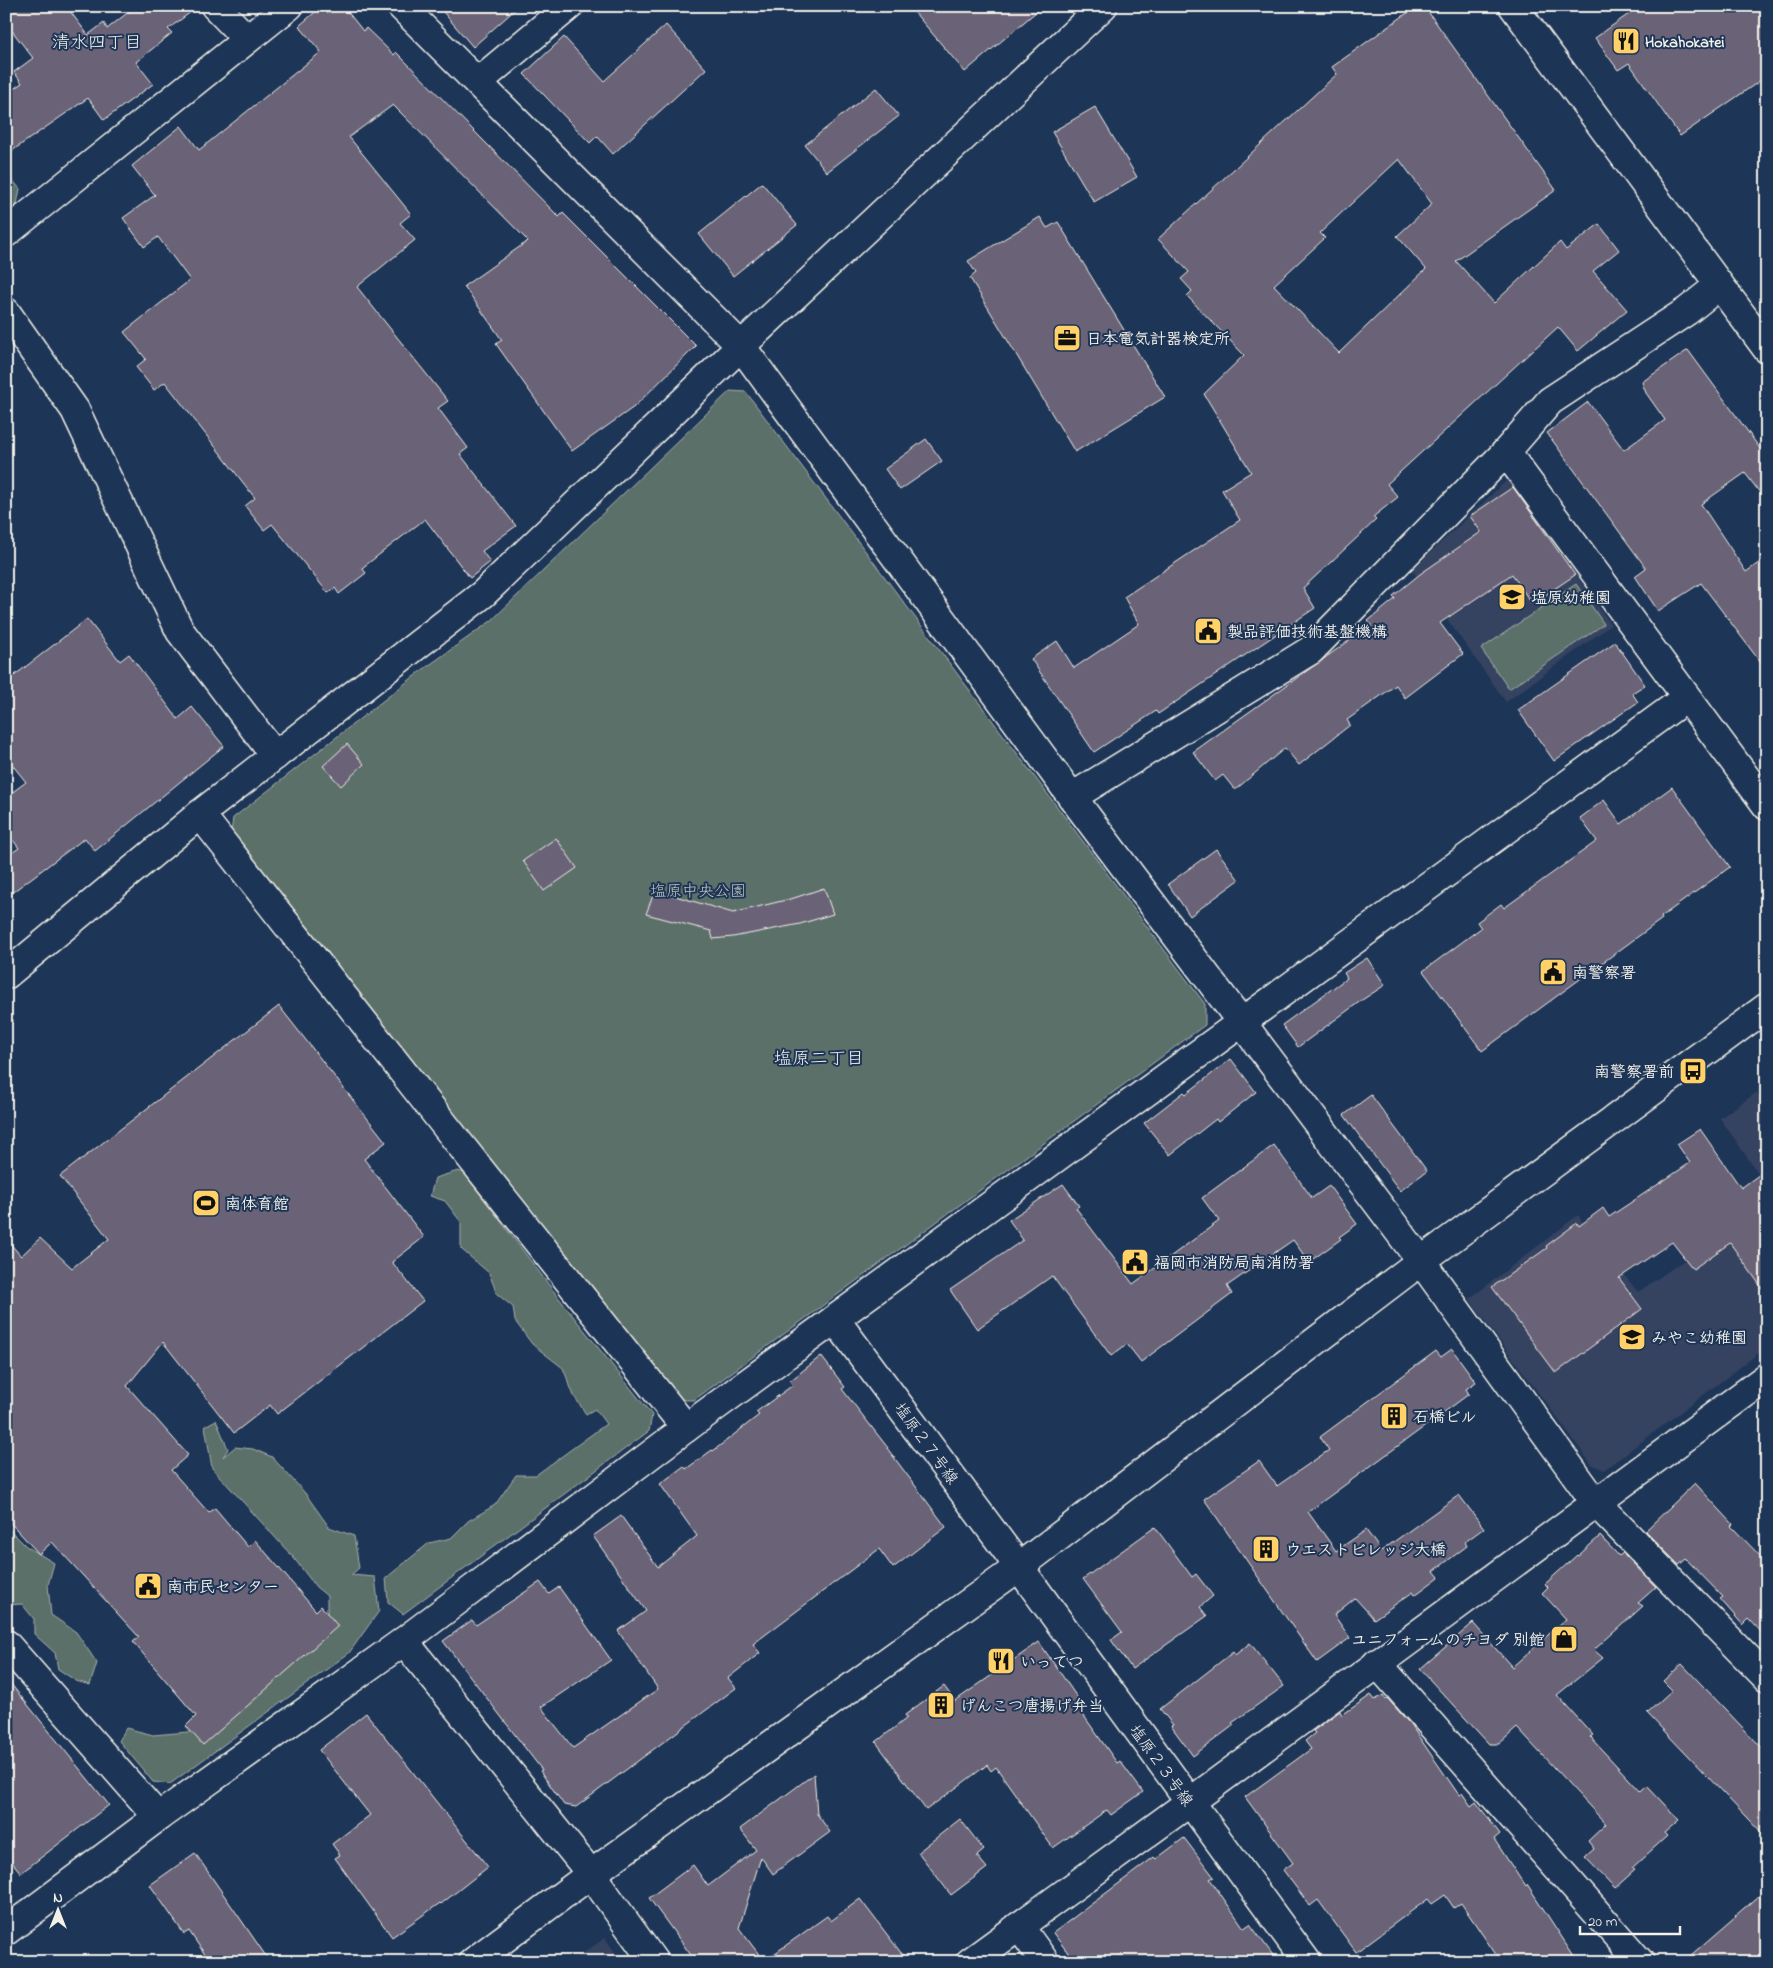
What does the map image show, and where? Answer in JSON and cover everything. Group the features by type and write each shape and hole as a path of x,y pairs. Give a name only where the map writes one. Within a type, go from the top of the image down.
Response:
{"street":[{"path":"216,6 248,40"},
{"path":"6,233 289,6"},
{"path":"401,6 741,346 1072,797 1421,1261 1596,1503 1767,1678"},
{"path":"478,82 569,6"},
{"path":"6,975 200,814 483,594 741,346 1103,6"},
{"path":"1513,6 1718,286 1767,349"},
{"path":"1072,797 1311,650 1506,452 1550,401 1687,311 1718,286"},
{"path":"6,312 75,410 180,632 275,756"},
{"path":"1506,452 1767,806"},
{"path":"6,1931 158,1816 404,1641 686,1428 1686,698"},
{"path":"200,814 434,1113 686,1428"},
{"path":"473,1962 591,1874 1019,1567 1421,1261 1767,1007"},
{"name":"塩原２７号線","path":"835,1319 1019,1567"},
{"path":"970,1962 1767,1377"},
{"name":"塩原２３号線","path":"1019,1567 1307,1962"},
{"path":"404,1641 591,1874 654,1962"},
{"path":"6,1644 158,1816"},
{"path":"1377,1663 1640,1962"},
{"path":"1019,1926 1045,1962"}],"shaded area":[{"name":"塩原幼稚園","path":"1510,477 1611,625 1506,702 1412,570"},
{"path":"1757,1092 1767,1107 1767,1171 1760,1176 1720,1118"},
{"name":"みやこ幼稚園","path":"1767,1203 1767,1347 1604,1470 1591,1464 1469,1299 1578,1215 1638,1292"},
{"path":"605,1938 622,1962 570,1962"}],"green space":[{"path":"6,172 20,189 15,214 6,224"},
{"name":"塩原中央公園","path":"730,391 746,392 1205,1004 1205,1025 694,1400 676,1400 230,840 233,818 421,671 491,621"},
{"path":"1576,584 1604,624 1509,689 1481,649"},
{"path":"458,1171 464,1173 565,1306 652,1415 649,1431 403,1614 388,1602 386,1578 429,1543 451,1538 468,1521 495,1505 516,1475 536,1475 606,1424 595,1409 586,1414 574,1396 563,1368 532,1344 515,1321 513,1307 497,1294 489,1273 461,1249 461,1222 445,1201 430,1196 435,1178"},
{"path":"216,1420 228,1449 223,1457 235,1447 253,1449 272,1457 305,1493 329,1527 354,1536 359,1568 351,1575 375,1577 379,1611 349,1653 170,1784 153,1782 119,1741 126,1728 153,1735 199,1731 327,1616 327,1596 316,1587 293,1557 212,1468 205,1426"},
{"path":"6,1526 26,1546 54,1563 48,1585 51,1615 76,1632 97,1663 90,1685 76,1681 58,1669 55,1653 34,1634 34,1619 22,1604 6,1605"}],"building":[{"path":"6,6 66,6 88,35 104,23 107,29 136,6 199,6 168,29 172,33 136,62 153,84 104,120 88,98 6,155 6,94 22,83 14,72 33,58 6,23"},
{"path":"322,6 343,6 363,31 366,28 394,55 396,52 559,217 563,213 696,346 634,407 572,451 496,344 502,340 464,286 528,241 393,105 349,137 411,214 400,223 415,240 357,287 448,401 438,408 468,448 460,454 516,526 482,551 490,562 470,578 425,519 362,568 366,573 339,594 335,588 328,593 272,524 264,530 245,506 255,498 165,382 154,390 136,367 146,359 124,332 190,280 158,237 144,247 123,218 155,195 132,166 181,126 199,150 321,52 299,26"},
{"path":"438,6 519,6 473,47"},
{"path":"909,6 1043,6 965,72"},
{"path":"1417,6 1424,6 1556,190 1456,261 1494,303 1560,242 1566,250 1599,224 1619,250 1593,271 1627,310 1578,351 1558,327 1387,484 1398,497 1373,517 1376,520 1303,588 1315,608 1158,714 1156,711 1094,752 1031,659 1057,641 1074,668 1139,624 1124,597 1240,520 1222,490 1251,472 1204,394 1244,355 1187,296 1192,291 1181,279 1189,272 1158,239 1337,74 1332,67","holes":["1399,159 1432,204 1397,236 1426,269 1339,353 1274,285 1325,238 1320,233"]},
{"path":"1640,6 1767,6 1767,76 1680,136 1629,63 1618,70 1595,38"},
{"path":"666,25 706,69 613,154 597,136 590,143 524,74 564,37 604,81"},
{"path":"876,88 899,116 827,172 805,145"},
{"path":"1095,107 1137,177 1094,202 1052,132"},
{"path":"762,183 797,225 733,276 699,234"},
{"name":"日本電気計器検定所","path":"1040,217 1047,228 1058,222 1165,397 1075,452 970,278 976,273 968,261"},
{"path":"1688,350 1767,458 1767,502 1745,473 1701,504 1746,572 1767,557 1767,671 1701,583 1658,611 1635,576 1646,568 1547,433 1588,402 1624,450 1665,420 1646,393 1642,382"},
{"path":"926,439 942,461 900,490 885,469"},
{"path":"1513,487 1575,575 1532,604 1512,574 1440,623 1463,654 1405,698 1396,685 1347,720 1350,725 1299,765 1285,748 1235,790 1223,775 1215,781 1193,752 1371,625 1368,621 1395,599 1393,596 1420,574 1481,532 1470,516"},
{"path":"87,619 120,661 129,654 178,719 192,707 224,746 95,851 85,838 6,897 6,857 19,848 6,831 6,797 26,782 6,757 6,682"},
{"path":"1615,642 1645,685 1632,693 1638,702 1554,761 1518,710"},
{"path":"347,744 364,764 341,786 323,766"},
{"path":"1672,787 1730,867 1482,1051 1423,971 1481,928 1477,922 1501,904 1504,908 1597,841 1580,818 1604,800 1621,824"},
{"path":"556,838 577,868 544,891 523,861"},
{"path":"1216,849 1239,880 1190,916 1168,884"},
{"path":"824,888 833,914 800,924 733,937 713,939 711,931 646,914 655,890 733,913 794,898"},
{"path":"1367,958 1385,985 1298,1047 1282,1025 1347,978 1344,973"},
{"path":"279,1006 386,1142 364,1159 424,1237 392,1262 423,1301 277,1414 270,1405 234,1433 163,1342 127,1386 188,1455 171,1470 209,1513 215,1508 248,1547 255,1540 316,1611 321,1606 338,1626 203,1745 186,1726 196,1716 133,1642 139,1637 52,1542 39,1554 6,1518 6,1239 21,1256 40,1238 72,1268 109,1239 60,1176"},
{"path":"1231,1059 1256,1092 1218,1122 1216,1119 1170,1155 1144,1123 1184,1092 1186,1094"},
{"path":"1371,1095 1427,1171 1400,1191 1344,1115"},
{"path":"1700,1129 1741,1188 1767,1169 1767,1295 1730,1243 1693,1269 1672,1242 1619,1278 1642,1309 1556,1373 1492,1287 1547,1248 1546,1246 1577,1223 1579,1226 1603,1208 1609,1217 1690,1163 1677,1144"},
{"path":"1274,1145 1312,1198 1329,1186 1357,1224 1339,1237 1341,1239 1309,1262 1293,1240 1227,1286 1232,1294 1141,1362 1127,1344 1111,1356 1052,1276 977,1329 950,1290 1023,1240 1009,1220 1063,1184 1079,1206 1076,1208 1133,1284 1219,1221 1202,1198"},
{"path":"1452,1349 1476,1382 1466,1389 1469,1394 1308,1512 1336,1551 1366,1530 1381,1551 1459,1495 1484,1528 1465,1542 1467,1546 1434,1571 1439,1577 1415,1595 1413,1592 1374,1619 1355,1598 1334,1615 1350,1638 1317,1662 1204,1499 1259,1461 1277,1486 1329,1450 1320,1437 1436,1351 1441,1357"},
{"path":"821,1356 845,1387 842,1389 946,1527 893,1568 879,1549 753,1644 760,1653 728,1678 736,1688 576,1807 564,1805 540,1771 542,1770 443,1641 472,1620 476,1625 540,1582 549,1594 559,1587 611,1660 541,1707 573,1748 658,1689 618,1631 646,1611 593,1536 621,1516 658,1567 697,1536 660,1484 684,1466 686,1469 713,1451 759,1415 756,1412 793,1385 790,1381"},
{"path":"1695,1483 1733,1524 1731,1526 1767,1563 1767,1638 1749,1619 1743,1625 1720,1599 1723,1597 1686,1559 1679,1565 1645,1531"},
{"path":"1155,1527 1192,1577 1196,1574 1213,1596 1200,1607 1207,1616 1132,1669 1111,1640 1122,1632 1083,1579"},
{"path":"1600,1536 1619,1556 1623,1553 1656,1587 1638,1603 1643,1606 1594,1650 1603,1658 1557,1695 1593,1735 1590,1737 1641,1792 1647,1786 1679,1820 1664,1833 1667,1836 1632,1868 1635,1870 1615,1888 1585,1857 1594,1849 1588,1841 1606,1824 1517,1728 1499,1744 1489,1744 1420,1669 1473,1623 1512,1667 1566,1619 1542,1593 1548,1587 1545,1584"},
{"path":"1039,1642 1081,1703 1077,1706 1117,1763 1120,1761 1143,1792 1111,1815 1107,1810 1053,1848 996,1767 991,1771 987,1765 926,1810 876,1742 907,1718 905,1715 944,1686 955,1701"},
{"path":"1250,1643 1284,1686 1232,1723 1234,1725 1193,1756 1160,1709 1233,1652 1235,1655"},
{"path":"1682,1664 1767,1753 1767,1839 1647,1713 1672,1690 1663,1681"},
{"path":"6,1678 109,1805 21,1873 6,1855"},
{"path":"1371,1695 1375,1700 1383,1695 1386,1700 1387,1698 1410,1724 1459,1795 1462,1793 1471,1806 1476,1802 1500,1834 1494,1839 1525,1886 1527,1884 1578,1962 1501,1962 1461,1903 1454,1908 1445,1895 1432,1904 1428,1899 1356,1952 1318,1900 1310,1906 1283,1870 1293,1863 1245,1797 1311,1749 1305,1741 1315,1733 1313,1731 1340,1711 1342,1715"},
{"path":"366,1713 488,1867 441,1904 392,1937 335,1858 340,1855 332,1844 370,1815 319,1750"},
{"path":"814,1774 817,1814 830,1832 773,1874 761,1857 739,1928 764,1961 827,1916 831,1921 860,1899 908,1962 696,1962 649,1898 693,1865 708,1886 756,1850 740,1829"},
{"path":"960,1819 984,1850 977,1856 987,1868 951,1895 918,1852"},
{"path":"1184,1838 1214,1877 1210,1879 1244,1928 1250,1924 1278,1962 1075,1962 1053,1933 1154,1857 1156,1859"},
{"path":"195,1853 270,1962 210,1962 189,1931 184,1934 150,1885"},
{"path":"1767,1889 1767,1948 1750,1962 1683,1962"}],"place":[{"name":"Hokahokatei","path":"1626,41"},
{"name":"日本電気計器検定所","path":"1067,338"},
{"name":"塩原幼稚園","path":"1512,597"},
{"name":"製品評価技術基盤機構","path":"1208,631"},
{"name":"南警察署","path":"1553,972"},
{"name":"南警察署前","path":"1693,1071"},
{"name":"南体育館","path":"206,1203"},
{"name":"福岡市消防局南消防署","path":"1135,1262"},
{"name":"みやこ幼稚園","path":"1632,1337"},
{"name":"石橋ビル","path":"1394,1416"},
{"name":"ウエストビレッジ大橋","path":"1266,1549"},
{"name":"南市民センター","path":"148,1586"},
{"name":"ユニフォームのチヨダ 別館","path":"1564,1639"},
{"name":"いってつ","path":"1001,1661"},
{"name":"げんこつ唐揚げ弁当","path":"941,1705"}],"district":[{"name":"清水四丁目","path":"97,42"},
{"name":"塩原二丁目","path":"819,1058"}]}
